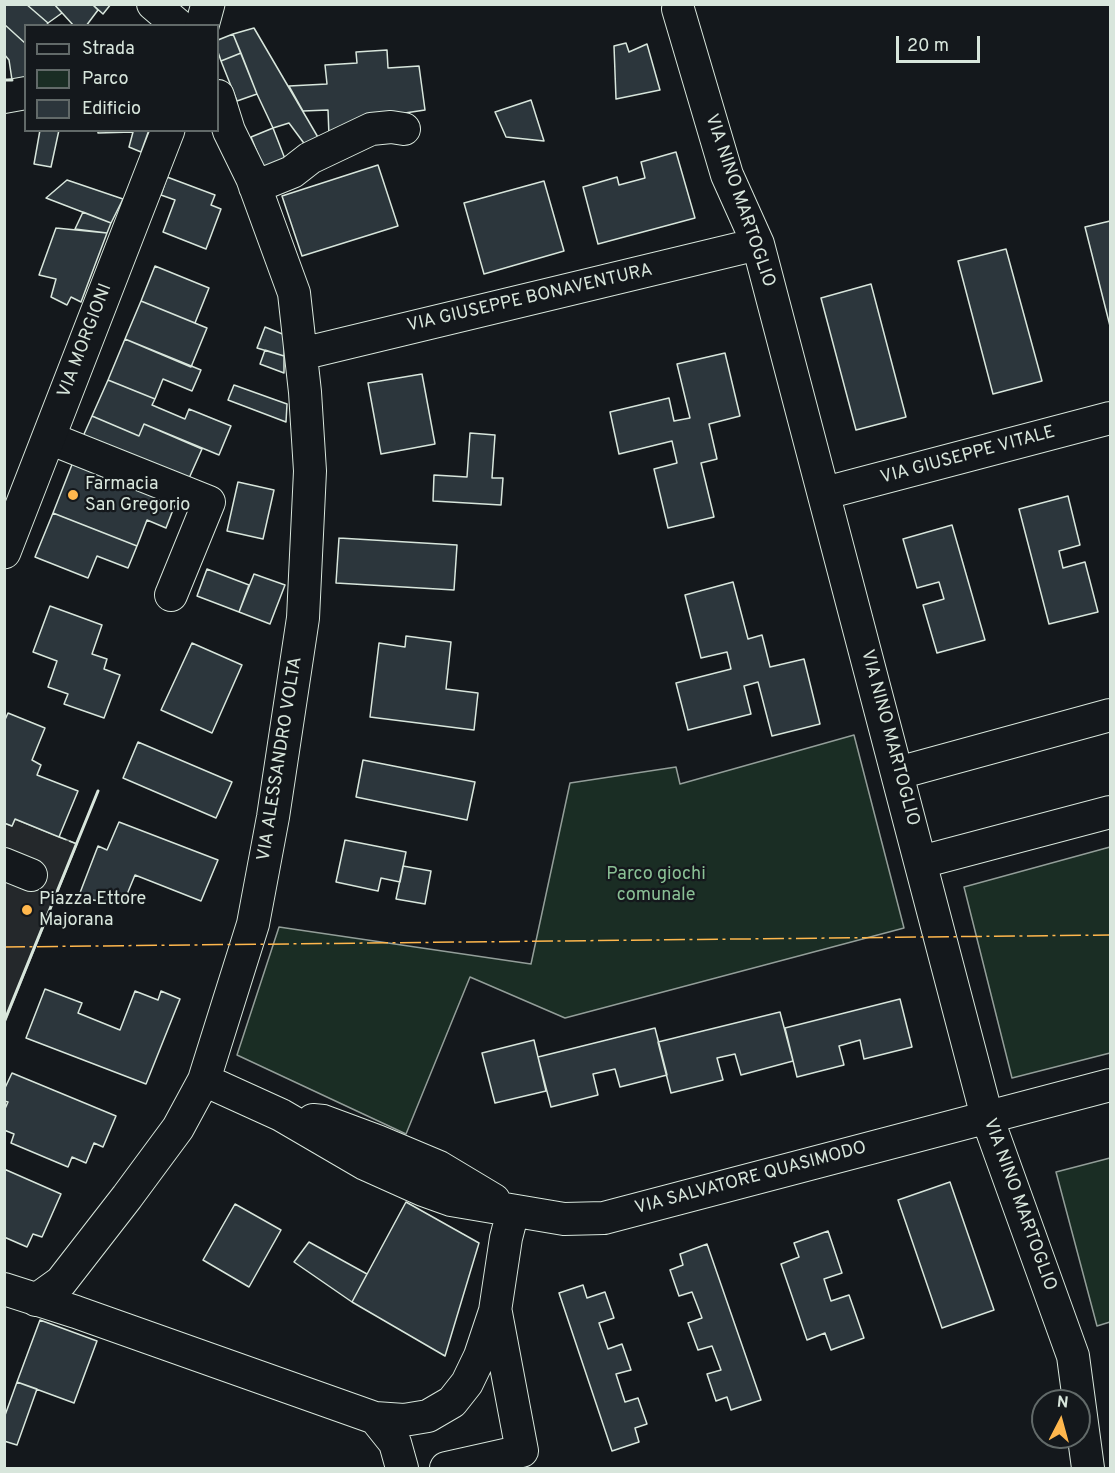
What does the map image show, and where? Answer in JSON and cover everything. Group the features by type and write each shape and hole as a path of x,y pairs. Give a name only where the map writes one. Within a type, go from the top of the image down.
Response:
{"main road":[{"path":"203,24 208,4"},
{"name":"VIA MORGIONI","path":"4,552 167,132"}],"street":[{"path":"153,4 177,24"},
{"name":"VIA NINO MARTOGLIO","path":"678,9 727,175 758,244 987,1117 1073,1356 1088,1468"},
{"path":"4,97 24,93"},
{"name":"VIA ALESSANDRO VOLTA","path":"36,1300 61,1282 127,1197 178,1128 204,1080 253,924 273,818 303,618 310,471 294,293 255,187 223,126 219,102"},
{"path":"255,187 292,172 310,158 371,129 391,127 404,129"},
{"name":"VIA GIUSEPPE BONAVENTURA","path":"301,354 758,244"},
{"name":"VIA GIUSEPPE VITALE","path":"825,493 1110,418"},
{"path":"49,438 209,502 171,595"},
{"path":"898,772 1110,715"},
{"path":"921,862 1110,812"},
{"name":"VIA SALVATORE QUASIMODO","path":"204,1080 281,1115 365,1164 423,1191 451,1200 564,1219 604,1218 1110,1085"},
{"path":"4,1289 375,1418 404,1420 428,1416 452,1402 467,1383 480,1356 495,1311 506,1238 513,1211"},
{"path":"446,1468 522,1451 495,1311"},
{"path":"375,1418 395,1443 402,1468"}],"green space":[{"name":"Parco giochi comunale","path":"854,735 904,928 565,1018 470,977 406,1134 237,1055 279,927 531,964 570,783 676,767 680,784"},
{"path":"1110,847 1110,1053 1012,1078 964,887"},
{"path":"1110,1158 1110,1322 1097,1326 1056,1172"}],"shaded area":[{"name":"Piazza Ettore Majorana","path":"15,819 77,844 5,1022 5,823 12,826"}],"building":[{"path":"4,4 26,4 48,23 24,24 24,42 4,24"},
{"path":"26,4 54,4 62,13 48,23"},
{"path":"54,4 92,4 98,10 88,24 72,24"},
{"path":"92,4 111,4 103,14"},
{"path":"4,24 24,42 24,78 12,80 9,60 4,54"},
{"path":"254,28 319,139 306,146 289,123 273,128 257,94 233,34"},
{"path":"233,34 241,53 221,61 219,40"},
{"path":"626,43 629,52 647,44 660,90 616,99 614,46"},
{"path":"387,50 388,68 419,66 425,110 358,120 329,136 328,110 303,111 289,86 327,84 325,65 357,63 356,52"},
{"path":"241,53 257,94 237,101 221,61"},
{"path":"531,100 544,141 506,137 495,112"},
{"path":"273,128 287,164 265,172 251,137"},
{"path":"40,132 59,132 51,167 34,164"},
{"path":"133,132 148,132 141,152 129,147"},
{"path":"676,152 695,218 598,244 583,187 617,177 619,185 645,178 641,162"},
{"path":"378,165 398,226 302,256 282,196"},
{"path":"167,177 215,195 211,205 221,209 206,249 163,232 175,200 161,195"},
{"path":"67,180 123,199 111,223 46,198"},
{"path":"544,181 564,251 484,274 464,203"},
{"path":"83,212 111,223 107,233 75,229"},
{"path":"1110,221 1110,326 1085,227"},
{"path":"56,228 107,233 81,302 71,297 67,305 51,297 56,279 39,275"},
{"path":"1006,249 1042,381 993,394 958,261"},
{"path":"155,266 209,288 195,323 141,301"},
{"path":"871,284 906,417 856,430 821,298"},
{"path":"141,301 207,328 191,367 125,339"},
{"path":"265,327 285,335 284,356 257,348"},
{"path":"125,339 201,370 192,391 163,379 155,399 108,380"},
{"path":"265,350 284,356 284,373 260,364"},
{"path":"725,353 740,416 709,424 717,459 701,463 714,517 668,528 654,469 677,463 672,441 619,454 610,412 669,398 674,421 690,418 677,364"},
{"path":"422,374 435,444 381,454 368,383"},
{"path":"108,380 155,399 152,405 185,419 189,409 231,426 219,455 144,424 139,436 92,416"},
{"path":"234,385 287,404 286,422 228,400"},
{"path":"92,416 139,436 144,424 202,449 186,485 81,441"},
{"path":"470,433 495,435 492,478 503,478 501,505 433,501 434,475 467,477"},
{"path":"73,462 176,502 166,528 147,520 137,546 53,513"},
{"path":"238,482 274,490 263,539 227,531"},
{"path":"1068,496 1080,545 1059,551 1063,568 1085,562 1098,612 1049,624 1019,509"},
{"path":"53,513 137,546 128,568 97,556 88,578 35,557"},
{"path":"952,525 985,640 937,653 923,605 944,599 939,582 917,588 903,539"},
{"path":"339,538 457,545 454,590 336,583"},
{"path":"207,569 249,585 239,612 197,596"},
{"path":"254,574 285,585 270,624 239,612"},
{"path":"733,582 748,639 762,635 770,667 804,659 820,724 772,736 758,682 744,686 751,714 688,730 676,683 731,669 727,652 701,658 685,595"},
{"path":"50,606 102,625 92,654 107,659 104,669 120,675 104,718 64,704 68,694 48,687 57,661 33,652"},
{"path":"406,636 451,642 446,689 478,693 474,730 370,717 379,643 405,647"},
{"path":"192,643 242,665 212,733 161,710"},
{"path":"8,713 45,728 32,760 41,765 37,775 78,791 59,837 15,819 12,826 4,823 4,722"},
{"path":"138,742 232,782 216,818 123,778"},
{"path":"363,760 475,782 467,820 356,797"},
{"path":"119,822 218,860 201,901 135,875 123,904 78,898 98,846 107,850"},
{"path":"345,840 406,852 400,882 381,878 378,891 336,882"},
{"path":"403,866 431,871 425,904 396,899"},
{"path":"45,989 82,1003 78,1013 120,1030 135,991 158,1000 161,991 180,999 146,1084 26,1038"},
{"path":"900,999 912,1047 864,1059 860,1040 839,1046 844,1065 797,1077 785,1028"},
{"path":"780,1012 793,1061 741,1075 735,1054 717,1058 723,1080 671,1093 658,1042"},
{"path":"655,1028 667,1075 620,1087 615,1069 593,1074 598,1095 551,1107 538,1057"},
{"path":"534,1040 546,1091 495,1103 482,1053"},
{"path":"12,1073 116,1116 103,1147 94,1143 86,1163 72,1157 68,1167 11,1143 14,1134 4,1130 4,1111 8,1102 4,1101 4,1090"},
{"path":"4,1169 61,1194 42,1237 33,1234 27,1247 4,1237"},
{"path":"950,1182 994,1310 942,1328 898,1200"},
{"path":"406,1202 479,1243 445,1356 352,1302"},
{"path":"235,1204 281,1230 249,1287 203,1260"},
{"path":"828,1231 842,1273 824,1279 831,1301 849,1295 864,1338 831,1350 825,1333 807,1340 781,1264 799,1257 794,1243"},
{"path":"309,1242 367,1274 352,1302 294,1262"},
{"path":"707,1244 761,1400 731,1410 727,1397 716,1401 707,1374 721,1370 712,1346 698,1350 688,1323 702,1318 692,1292 679,1296 670,1270 683,1265 680,1254"},
{"path":"583,1285 587,1298 605,1292 614,1318 599,1323 608,1349 622,1344 631,1370 616,1374 625,1402 638,1398 647,1424 635,1428 639,1442 612,1451 559,1293"},
{"path":"40,1320 97,1341 74,1403 17,1382"},
{"path":"17,1382 37,1389 17,1445 4,1441 4,1418"}],"fence":[{"path":"59,837 77,844"}],"wall":[{"path":"4,80 12,80"},
{"path":"4,1022 98,791"}],"power":[{"path":"4,947 1110,935"}],"place":[{"name":"Farmacia San Gregorio","path":"73,495"},
{"name":"Piazza Ettore Majorana","path":"27,910"}]}
